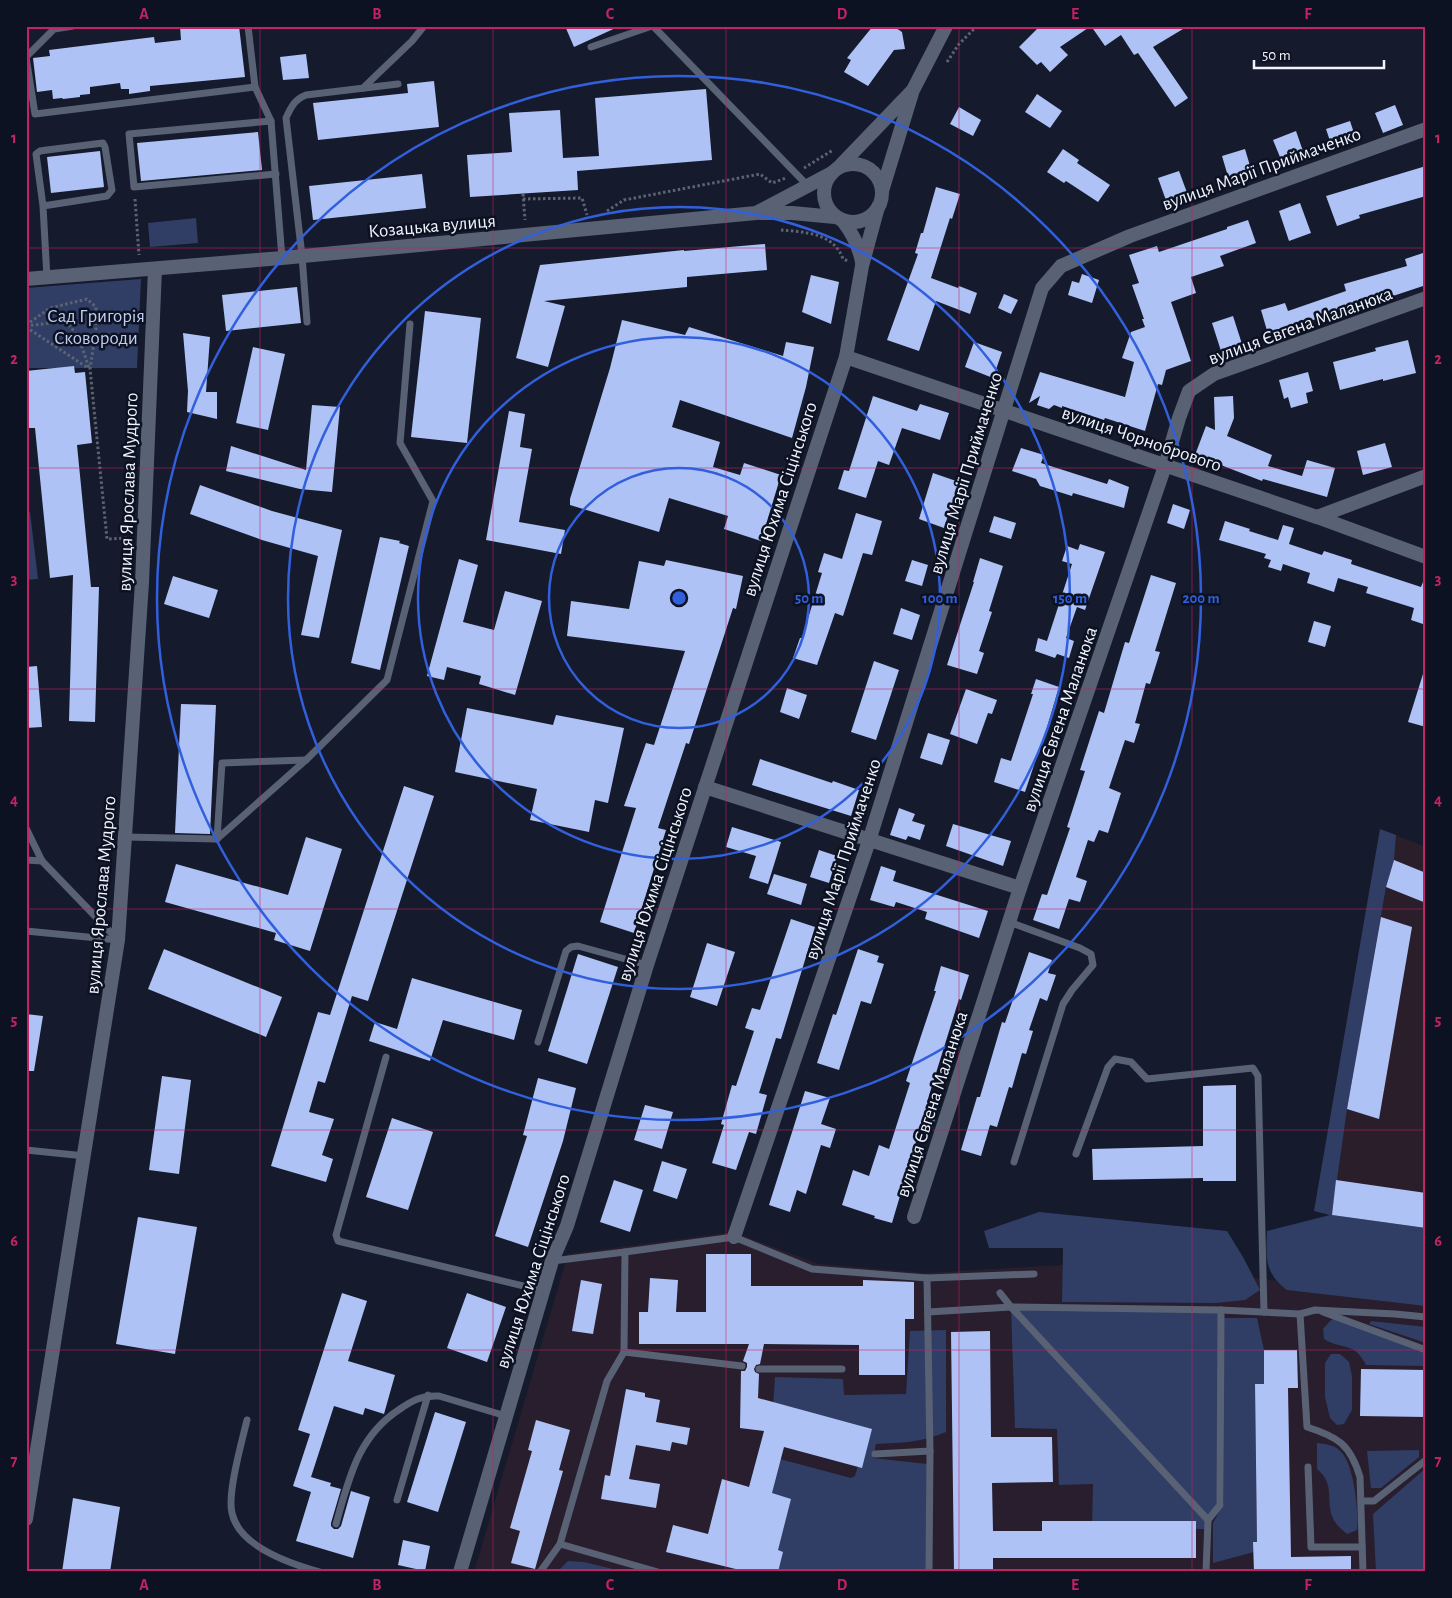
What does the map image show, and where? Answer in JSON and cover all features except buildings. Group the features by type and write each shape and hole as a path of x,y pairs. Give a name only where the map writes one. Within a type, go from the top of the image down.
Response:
{"street":[{"name":"Козацька вулиця","path":"26,279 282,258 756,213 835,170 913,90 946,26"},
{"path":"756,213 792,212 850,222 859,222 873,214 878,207 913,90"},
{"name":"вулиця Марії Приймаченко","path":"734,1237 870,840 1042,288 1061,266 1130,236 1426,129"},
{"path":"862,266 859,248 853,234 829,211 824,196 824,187 835,170 854,164 870,170 876,176 882,191"},
{"name":"вулиця Юхима Сіцінського","path":"460,1572 552,1261 567,1226 647,965 846,357 862,266 878,207"},
{"name":"вулиця Ярослава Мудрого","path":"26,1519 118,940 144,538 155,269"},
{"name":"вулиця Євгена Маланюка","path":"914,1217 1020,888 1189,392 1214,374 1426,298"},
{"name":"вулиця Чорнобрового","path":"846,357 1317,517 1426,557"},
{"path":"1317,517 1426,476"},
{"path":"705,787 1020,888"}],"lane":[{"path":"73,26 54,29 26,57 35,114 255,87"},
{"path":"248,26 255,87 271,121 282,258"},
{"path":"363,88 412,41 424,26"},
{"path":"591,47 653,26 808,186"},
{"path":"307,322 302,256 286,118 297,99 306,95 398,84"},
{"path":"271,121 129,134 134,187 276,174"},
{"path":"43,206 107,196 112,190 103,143 48,150 36,154 43,206 47,278"},
{"path":"126,837 217,839 306,760 387,680 433,501 400,443 410,324"},
{"path":"217,839 222,763 306,760"},
{"path":"26,828 42,861 118,940"},
{"path":"26,860 42,861"},
{"path":"1009,922 1080,948 1091,954 1093,964 1063,1004 1014,1162"},
{"path":"26,931 118,940"},
{"path":"538,1042 566,951 571,947 578,946 647,965"},
{"path":"386,1057 336,1235 338,1241 544,1291"},
{"path":"1076,1154 1108,1067 1115,1059 1131,1062 1147,1079 1253,1068 1258,1076 1264,1312"},
{"path":"26,1150 85,1156"},
{"path":"552,1261 734,1237 812,1269 927,1278 1034,1274"},
{"path":"540,1572 560,1544 607,1381 624,1352 625,1252"},
{"path":"927,1278 930,1451 929,1572"},
{"path":"1000,1292 1011,1308 1208,1520"},
{"path":"928,1312 1011,1308 1221,1310 1300,1314 1315,1310 1426,1317"},
{"path":"1206,1572 1208,1520 1220,1504 1221,1310"},
{"path":"1315,1310 1426,1350"},
{"path":"1300,1314 1307,1427 1328,1434 1345,1444 1357,1466 1360,1477 1364,1572"},
{"path":"624,1352 742,1366"},
{"path":"759,1369 842,1369"},
{"path":"397,1500 428,1396"},
{"path":"336,1524 364,1445 374,1430 416,1399 439,1396 506,1416"},
{"path":"247,1420 231,1494 231,1513 237,1526 246,1538 265,1550 301,1567 320,1572"},
{"path":"875,1454 930,1451"},
{"path":"1361,1501 1374,1501 1426,1460"},
{"path":"1308,1467 1311,1547 1362,1547"},
{"path":"560,1544 658,1572"}],"path":[{"path":"603,214 624,200 760,174 772,183 796,173 839,146"},
{"path":"134,187 141,270"},
{"path":"523,194 525,220"},
{"path":"523,199 582,198 587,215"},
{"path":"578,216 595,214"},
{"path":"516,221 534,220"},
{"path":"131,256 148,255"},
{"path":"26,326 50,308 87,299 96,307 96,329 90,369"},
{"path":"26,326 66,321 79,338 90,369 107,538 144,538"},
{"path":"26,326 90,369"}],"shaded area":[{"path":"1380,829 1426,847 1426,1228 1314,1211"},
{"path":"733,1232 819,1264 926,1273 1130,1261 1426,1301 1426,1572 474,1572 568,1254"}],"green space":[{"path":"196,218 198,243 150,247 148,223"},
{"name":"Сад Григорія Сковороди","path":"141,279 137,368 26,368 26,288"},
{"path":"26,512 30,512 38,579 26,580"},
{"path":"1380,829 1396,835 1394,860 1386,887 1347,1109 1332,1215 1426,1228 1426,1306 1287,1290 1279,1284 1270,1271 1266,1249 1267,1231 1330,1215 1314,1211"},
{"path":"1039,1212 1227,1231 1260,1290 1245,1300 1216,1303 1062,1302 1063,1248 989,1248 984,1231"},
{"path":"1011,1307 1221,1310 1220,1505 1207,1529 1092,1528 1093,1484 1059,1485 1057,1429 1015,1428"},
{"path":"1336,1317 1426,1350 1426,1366 1366,1365 1357,1352 1324,1339 1323,1329"},
{"path":"1223,1318 1257,1318 1264,1350 1264,1384 1255,1385 1257,1542 1253,1542 1254,1552 1213,1563 1213,1523 1224,1503"},
{"path":"1371,1321 1426,1327 1426,1343 1369,1324"},
{"path":"946,1330 946,1432 920,1440 876,1444 873,1458 927,1464 926,1572 767,1572 766,1497 776,1458 851,1478 855,1476 866,1437 773,1407 775,1377 843,1379 844,1395 906,1394 910,1331"},
{"path":"1331,1354 1340,1354 1349,1362 1352,1376 1352,1410 1344,1424 1337,1425 1330,1418 1325,1397 1325,1363"},
{"path":"1317,1443 1337,1448 1346,1459 1350,1468 1355,1490 1357,1530 1347,1534 1336,1524 1332,1516 1328,1486 1323,1475 1317,1469"},
{"path":"1419,1450 1419,1457 1381,1488 1371,1488 1367,1451"},
{"path":"1426,1468 1426,1572 1376,1572 1373,1514"},
{"path":"568,1561 584,1562 625,1572 557,1572"}]}
